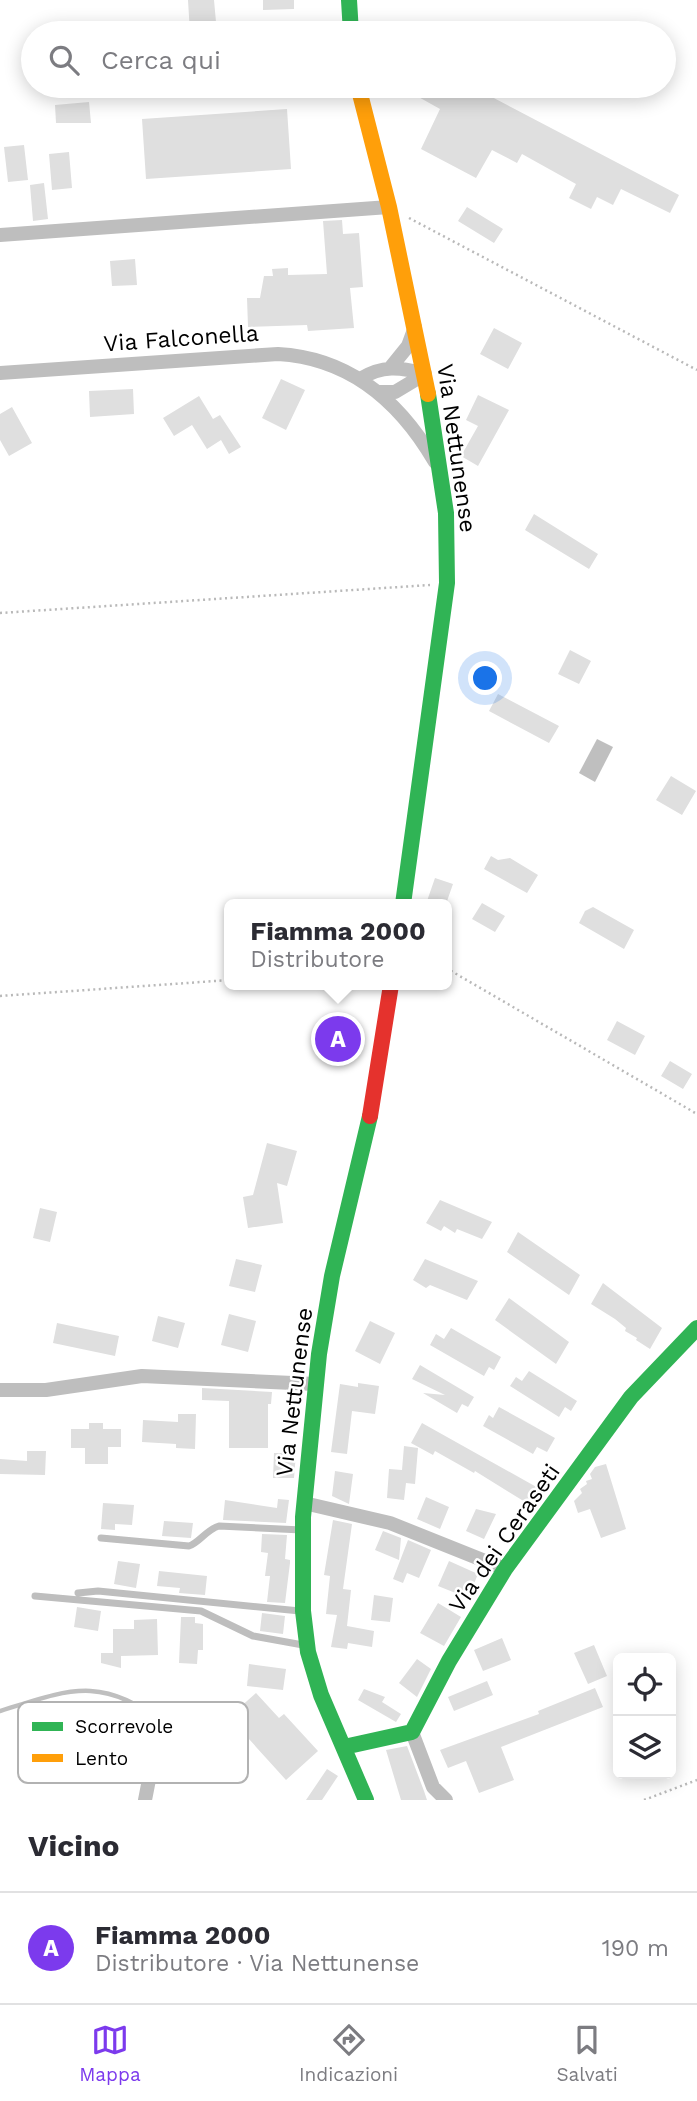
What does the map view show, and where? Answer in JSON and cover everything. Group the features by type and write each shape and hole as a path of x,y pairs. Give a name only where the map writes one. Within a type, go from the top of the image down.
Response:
{"main road":[{"path":"349,0 350,21"},
{"name":"Via Nettunense","path":"361,98 389,208 425,373 442,472 447,531 447,583 404,899"},
{"name":"Via Nettunense","path":"366,1800 321,1695 307,1646 303,1611 303,1530 315,1384 332,1276 373,1100 390,990"},
{"name":"Via dei Ceraseti","path":"412,1732 449,1661 505,1569 631,1397 697,1328"},
{"path":"344,1747 412,1732"}],"street":[{"path":"0,235 389,208"},
{"path":"391,367 404,353 415,327"},
{"name":"Via Falconella","path":"0,373 278,354 323,360 360,379 378,392 414,426 442,472"},
{"path":"360,379 370,372 391,367 425,373"},
{"path":"378,392 395,392 425,373"},
{"path":"0,1390 46,1390 142,1376 315,1384"},
{"path":"304,1503 390,1523 505,1569"},
{"path":"412,1732 433,1787 446,1800"}],"lane":[{"path":"101,1538 189,1546 195,1545 209,1530 219,1526 303,1530"},
{"path":"78,1593 98,1591 303,1611"},
{"path":"35,1596 201,1611 253,1636 307,1646"}],"path":[{"path":"389,208 697,370"},
{"path":"0,613 447,583"},
{"path":"452,971 697,1114"},
{"path":"0,996 224,980"},
{"path":"644,1800 697,1780"}],"shaded area":[{"path":"597,739 613,747 595,782 579,773"}],"building":[{"path":"188,0 214,0 216,21 189,21"},
{"path":"263,0 294,0 294,9 263,10"},
{"path":"420,98 494,98 679,195 670,213 621,189 613,205 597,197 591,209 569,198 576,184 522,154 517,163 492,150 476,178 421,149 440,109"},
{"path":"89,102 91,123 56,123 55,105"},
{"path":"287,109 291,169 146,179 142,119"},
{"path":"24,145 28,180 8,182 4,147"},
{"path":"69,152 72,188 52,190 49,154"},
{"path":"44,183 48,219 33,221 30,185"},
{"path":"467,207 503,229 494,243 458,221"},
{"path":"342,220 343,234 359,233 363,287 350,288 354,328 308,331 307,325 248,327 247,298 260,298 264,276 273,276 272,269 288,268 288,275 327,274 323,221"},
{"path":"135,259 137,285 112,286 110,261"},
{"path":"494,328 522,343 508,369 480,354"},
{"path":"281,379 305,390 286,430 262,418"},
{"path":"133,389 134,414 90,417 89,391"},
{"path":"478,395 509,410 478,466 461,456 478,426 466,420"},
{"path":"199,396 213,419 220,415 241,447 229,454 221,440 207,449 192,425 174,436 163,418"},
{"path":"12,407 32,443 9,456 0,440 0,414"},
{"path":"534,514 598,554 589,569 525,530"},
{"path":"570,650 591,661 579,684 558,674"},
{"path":"498,694 559,726 549,743 489,711"},
{"path":"671,776 696,791 682,815 656,800"},
{"path":"491,856 498,860 510,858 538,875 527,893 484,869"},
{"path":"435,878 453,884 448,899 428,899"},
{"path":"482,903 505,916 495,932 472,919"},
{"path":"593,907 634,930 624,949 579,923 585,911"},
{"path":"321,1021 359,1028 354,1057 316,1051"},
{"path":"617,1021 645,1036 635,1055 607,1040"},
{"path":"670,1061 692,1074 683,1089 661,1076"},
{"path":"267,1143 297,1151 287,1186 277,1183 283,1223 248,1228 243,1197 253,1195"},
{"path":"440,1200 492,1222 482,1239 457,1229 455,1233 444,1226 441,1231 426,1223"},
{"path":"40,1208 57,1212 50,1242 33,1238"},
{"path":"518,1232 580,1275 569,1295 507,1252"},
{"path":"236,1259 262,1265 255,1292 229,1286"},
{"path":"425,1259 478,1281 467,1300 430,1285 426,1288 413,1280"},
{"path":"603,1283 662,1328 650,1349 625,1331 626,1328 615,1319 591,1304"},
{"path":"509,1298 569,1342 556,1364 495,1320"},
{"path":"229,1314 256,1321 248,1352 221,1345"},
{"path":"158,1316 185,1323 178,1348 152,1341"},
{"path":"370,1321 395,1333 380,1364 355,1351"},
{"path":"57,1323 119,1336 115,1356 53,1343"},
{"path":"451,1328 501,1357 494,1370 489,1367 484,1376 430,1345 436,1334 444,1339"},
{"path":"420,1365 474,1397 468,1407 462,1404 457,1413 423,1393 445,1395 412,1379"},
{"path":"529,1371 577,1401 571,1411 565,1407 559,1417 510,1386 516,1377 522,1381"},
{"path":"358,1383 379,1386 375,1414 352,1411 347,1454 331,1452 340,1384 358,1387"},
{"path":"202,1388 272,1392 271,1404 268,1404 268,1448 229,1448 229,1401 202,1400"},
{"path":"499,1407 555,1438 547,1452 537,1447 533,1454 483,1426 489,1415 493,1418"},
{"path":"178,1414 196,1414 195,1449 176,1448 176,1444 142,1442 143,1420 178,1422"},
{"path":"89,1423 103,1423 103,1429 121,1429 121,1447 108,1447 108,1464 85,1464 85,1448 71,1448 71,1429 89,1429"},
{"path":"422,1423 540,1489 530,1505 475,1471 474,1473 435,1451 433,1455 411,1443"},
{"path":"404,1446 418,1448 415,1484 406,1483 404,1500 387,1498 389,1469 402,1470"},
{"path":"27,1451 46,1451 45,1475 0,1474 0,1459 27,1461"},
{"path":"274,1453 296,1453 294,1478 273,1478"},
{"path":"606,1464 626,1529 601,1538 590,1509 578,1513 574,1501 582,1493 580,1489 587,1484 586,1481 592,1479 590,1474 595,1467"},
{"path":"335,1471 353,1474 349,1504 332,1496"},
{"path":"426,1497 449,1507 440,1529 417,1519"},
{"path":"278,1499 289,1500 286,1523 223,1520 225,1500 277,1508"},
{"path":"103,1503 134,1505 132,1525 115,1524 115,1530 101,1529"},
{"path":"476,1509 496,1514 484,1539 466,1531"},
{"path":"333,1520 352,1524 343,1589 351,1590 347,1626 374,1631 372,1647 348,1643 347,1649 331,1647 337,1615 326,1614 330,1576 324,1575"},
{"path":"164,1521 193,1523 191,1538 162,1536"},
{"path":"383,1531 401,1538 399,1560 375,1550"},
{"path":"262,1534 287,1535 285,1559 290,1560 290,1563 285,1603 267,1602 270,1576 265,1576 268,1553 261,1552"},
{"path":"408,1540 431,1550 419,1578 407,1573 403,1583 393,1579"},
{"path":"118,1561 140,1564 136,1588 114,1584"},
{"path":"449,1561 478,1574 468,1598 438,1586"},
{"path":"159,1571 207,1576 205,1595 179,1593 180,1588 157,1586"},
{"path":"374,1595 393,1598 390,1622 371,1620"},
{"path":"438,1603 461,1617 444,1646 420,1633"},
{"path":"77,1607 101,1611 98,1631 74,1627"},
{"path":"262,1613 285,1616 283,1634 260,1631"},
{"path":"181,1617 195,1617 195,1623 203,1624 203,1650 198,1650 197,1664 179,1663"},
{"path":"157,1619 158,1655 121,1656 121,1668 101,1663 101,1653 113,1653 113,1629 134,1629 134,1620"},
{"path":"502,1638 511,1660 483,1671 474,1650"},
{"path":"594,1645 607,1676 588,1684 574,1653"},
{"path":"417,1659 431,1669 417,1697 399,1683"},
{"path":"249,1664 286,1669 283,1690 247,1686"},
{"path":"487,1681 493,1695 454,1711 448,1697"},
{"path":"595,1688 603,1707 501,1747 514,1780 479,1793 466,1761 448,1768 440,1750 539,1714 538,1711"},
{"path":"364,1689 385,1697 382,1702 401,1714 396,1722 358,1700"},
{"path":"256,1693 279,1718 284,1714 318,1751 286,1780 248,1738 248,1702 246,1702"},
{"path":"407,1746 427,1800 401,1800 386,1750"},
{"path":"327,1769 338,1776 322,1800 306,1800"}],"waterway":[{"path":"29,1702 68,1692 87,1691 106,1693 130,1702"},
{"path":"0,1711 18,1705"}],"traffic: fast":[{"path":"349,0 350,21"},
{"path":"404,899 447,583 446,513 428,394"},
{"path":"366,1800 321,1695 308,1652 303,1611 303,1517 319,1354 332,1276 370,1116"},
{"path":"344,1747 412,1732 449,1661 505,1569 631,1397 697,1328"}],"traffic: slow":[{"path":"361,98 389,207 428,394"}],"traffic: jam":[{"path":"370,1116 390,990"}],"place":[{"name":"Fiamma 2000","path":"338,1039"}]}
